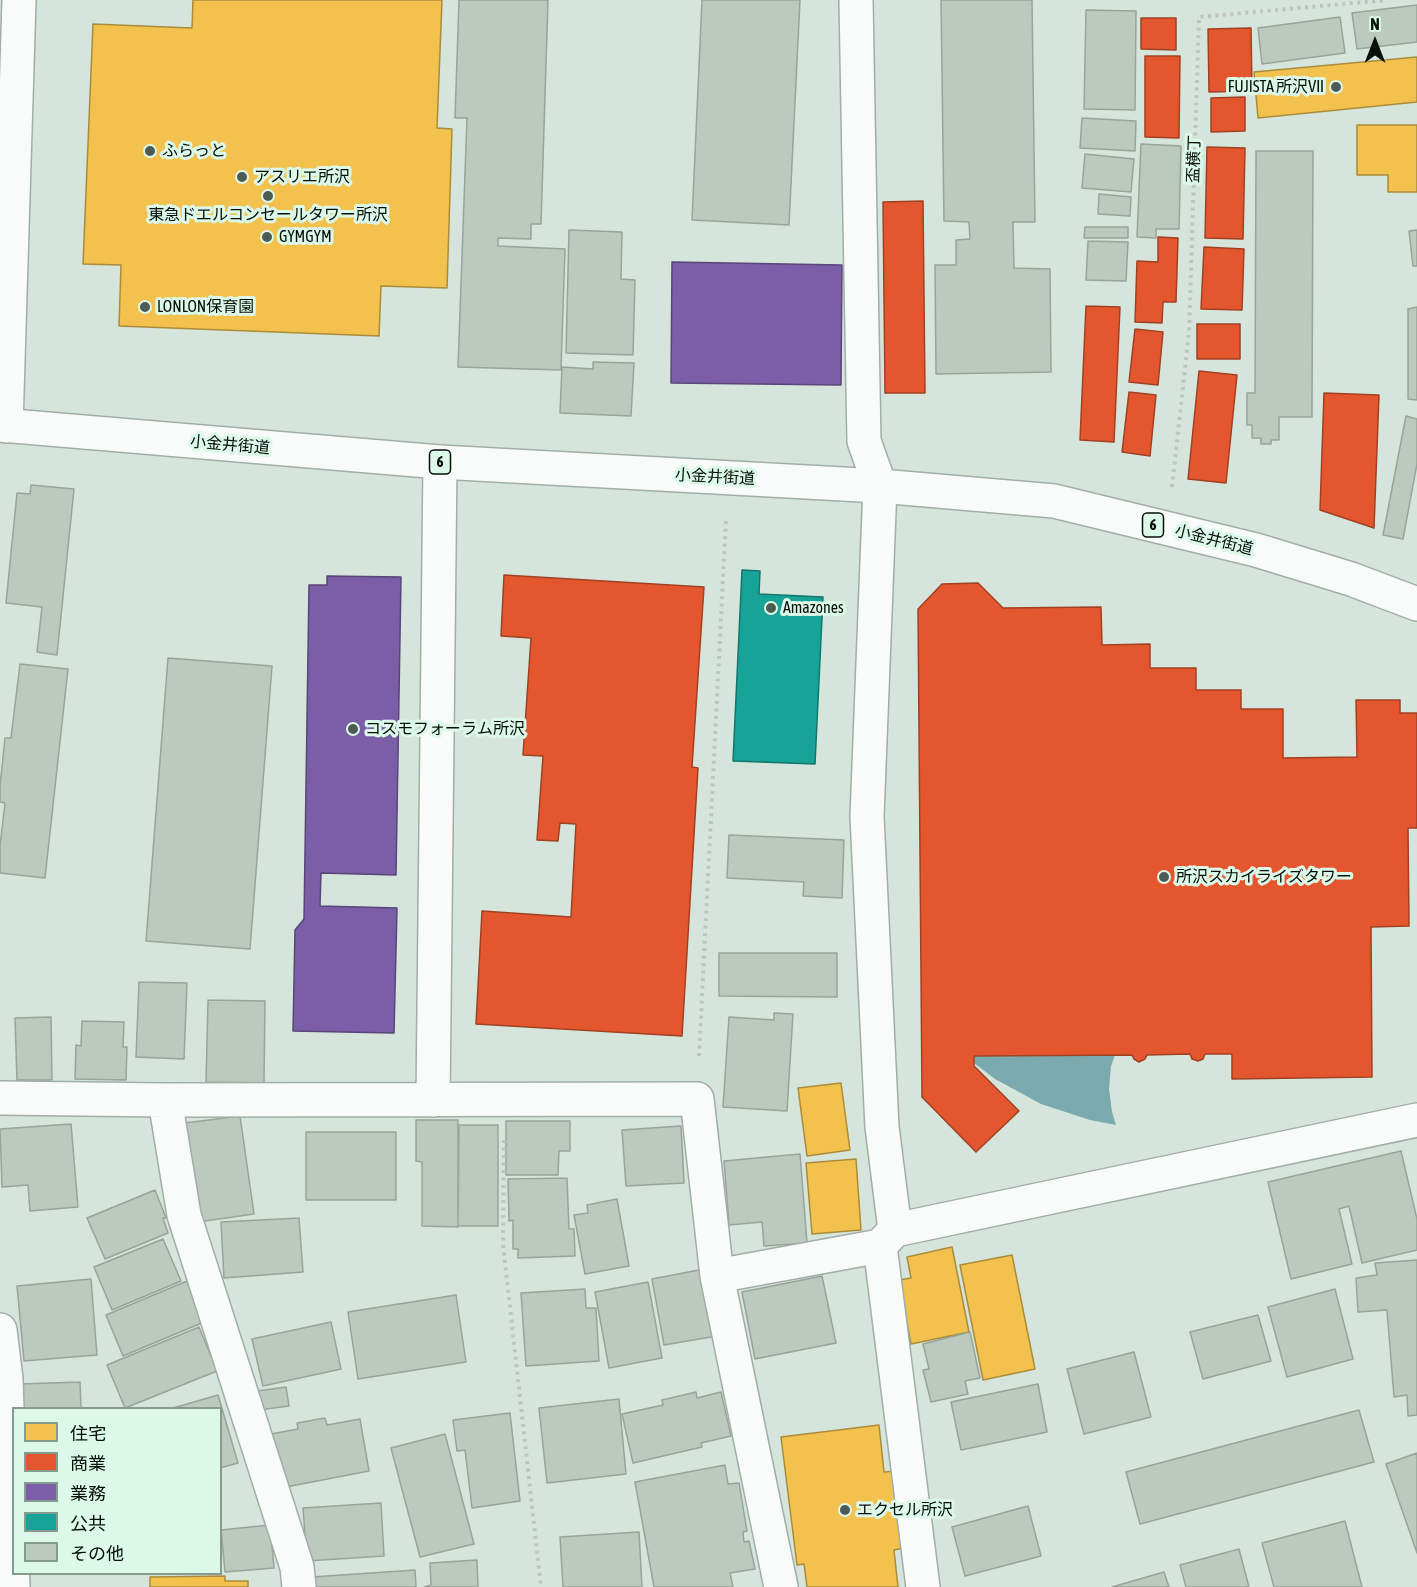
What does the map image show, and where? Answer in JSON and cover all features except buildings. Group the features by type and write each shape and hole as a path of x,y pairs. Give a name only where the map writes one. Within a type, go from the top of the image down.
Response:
{"street":[{"path":"3,426 19,0"},
{"path":"856,0 864,441 880,486 867,816 887,1238 923,1587"},
{"name":"小金井街道","path":"3,426 440,462 880,486 1054,501 1256,550 1351,579 1417,604"},
{"path":"434,1100 440,462"},
{"path":"0,1098 697,1099 717,1276 781,1587"},
{"path":"165,1100 184,1215 297,1567 299,1587"},
{"path":"717,1276 1417,1120"},
{"path":"0,1330 6,1379 12,1557"}],"path":[{"name":"盃横丁","path":"1171,489 1189,332 1199,17 1387,0"},
{"path":"700,1035 726,519"},
{"path":"504,1100 503,1244 541,1587"}],"water":[{"path":"1115,1055 1111,1066 1109,1089 1116,1125 1090,1120 1041,1104 995,1079 974,1063 974,1056"}],"place":[{"name":"FUJISTA 所沢Ⅶ","path":"1336,87"},
{"name":"ふらっと","path":"150,151"},
{"name":"アスリエ所沢","path":"242,177"},
{"name":"東急ドエルコンセールタワー所沢","path":"268,196"},
{"name":"GYMGYM","path":"267,237"},
{"name":"LONLON保育園","path":"145,307"},
{"name":"Amazones","path":"771,608"},
{"name":"コスモフォーラム所沢","path":"353,729"},
{"name":"所沢スカイライズタワー","path":"1164,877"},
{"name":"エクセル所沢","path":"845,1510"}]}
